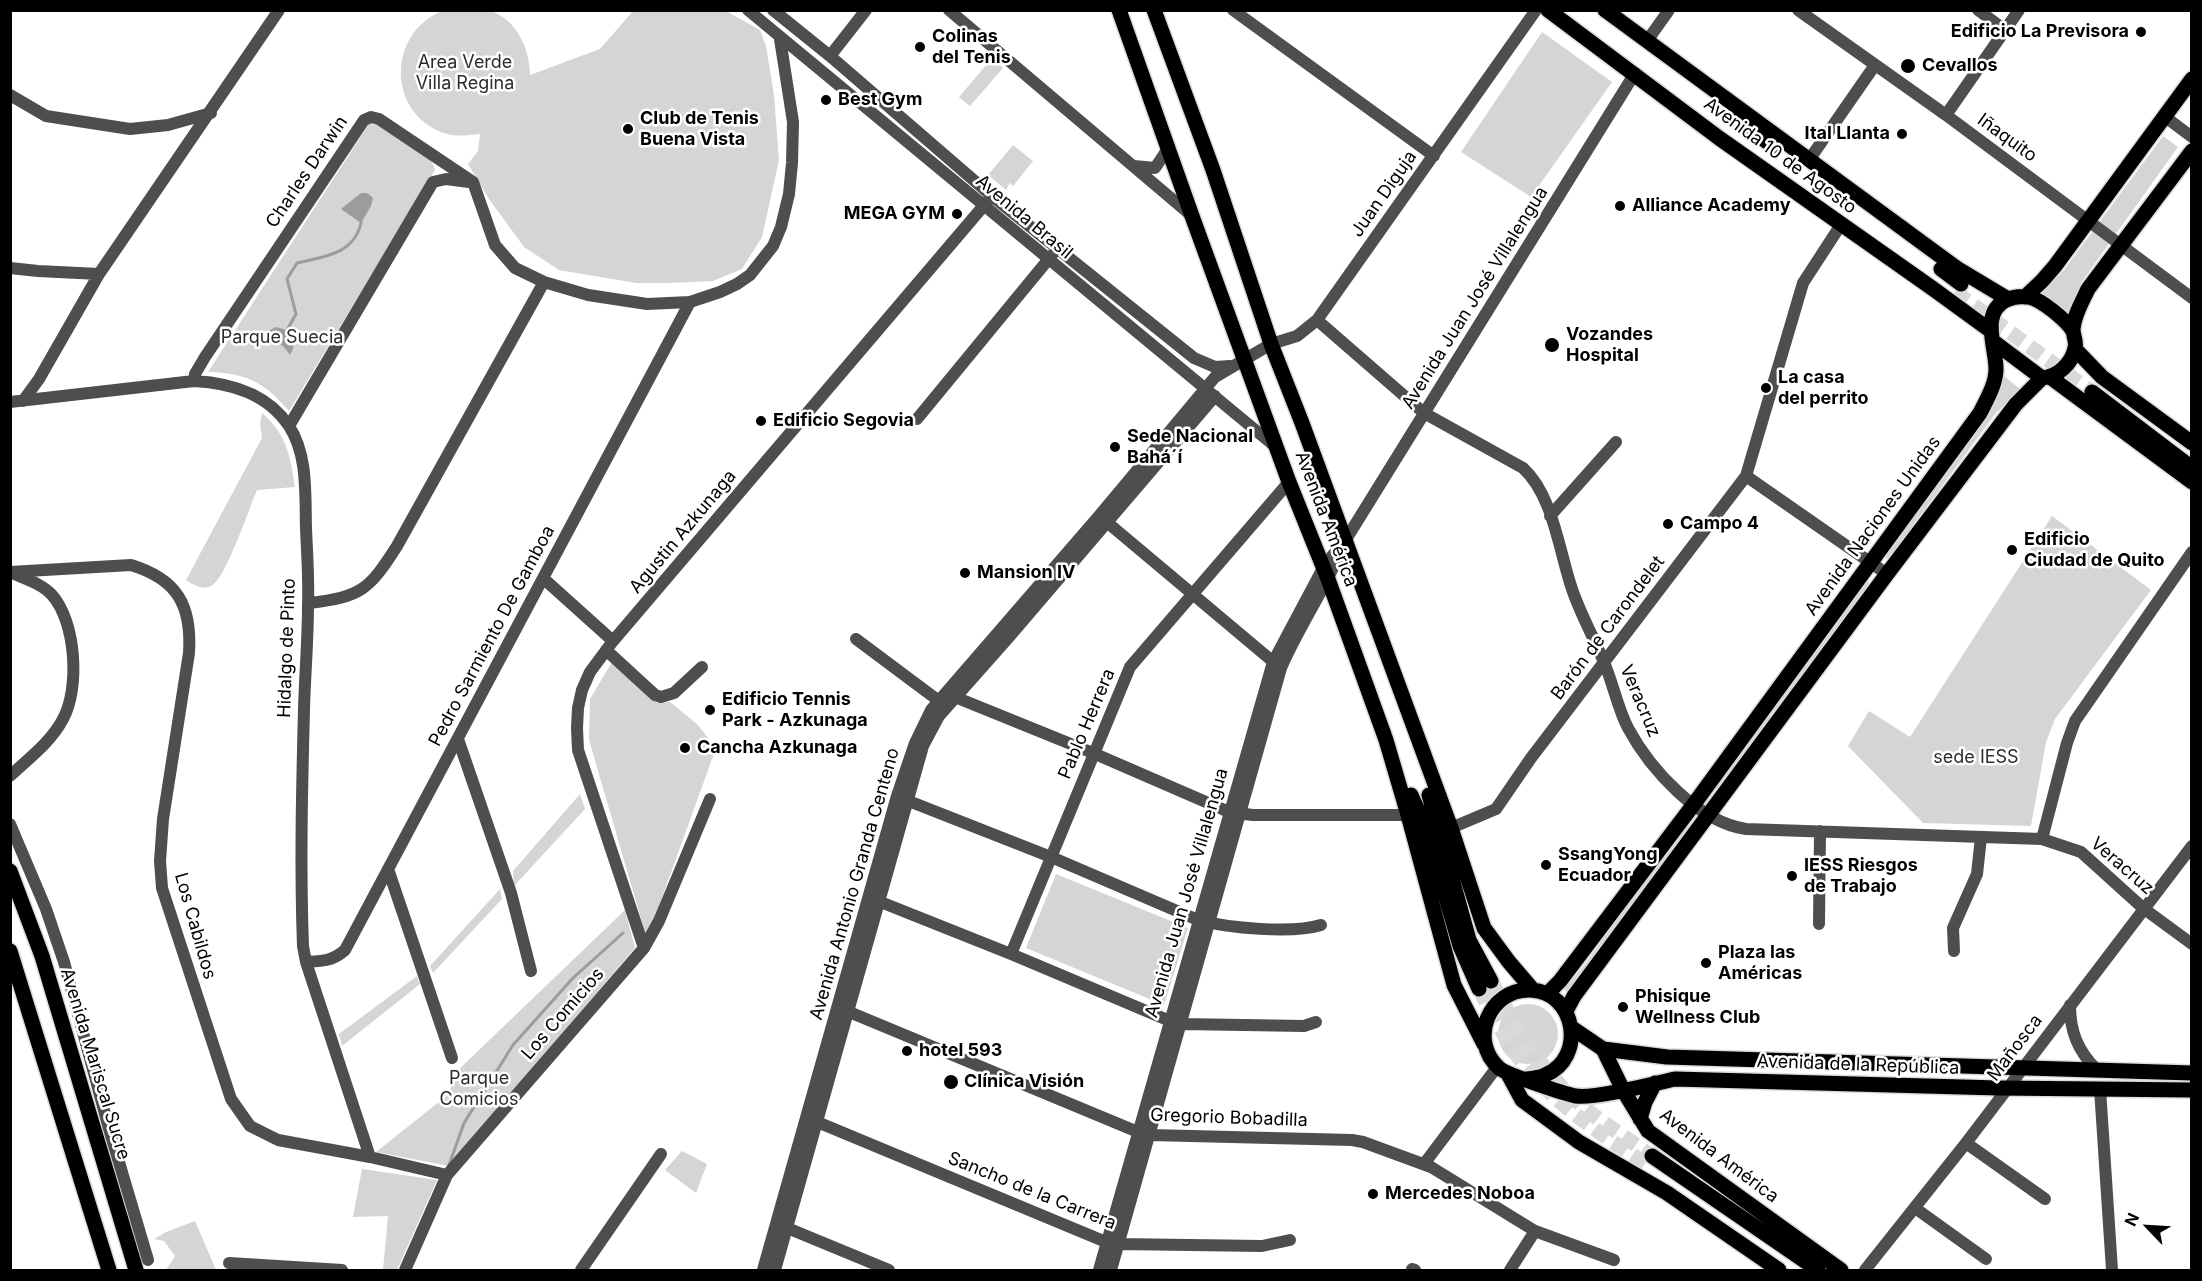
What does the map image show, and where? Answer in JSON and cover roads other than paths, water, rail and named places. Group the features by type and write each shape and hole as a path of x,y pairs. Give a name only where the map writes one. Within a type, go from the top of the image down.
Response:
{"main road":[{"name":"Avenida América","path":"1119,10 1169,147 1240,362 1278,449 1326,573 1386,740 1454,985 1484,1044"},
{"name":"Avenida 10 de Agosto","path":"1548,10 1719,138 1842,223 2046,377 2192,482"},
{"name":"Avenida 10 de Agosto","path":"1605,10 1958,269 2008,299"},
{"name":"Avenida América","path":"1155,12 1213,170 1271,344 1413,728 1438,827"},
{"path":"2025,297 2042,281 2192,79"},
{"path":"1719,138 1745,144 1958,288 1752,130 1734,104"},
{"path":"1566,1011 1574,996 2016,404 2046,377 2059,372 2071,358 2075,349 2073,331 2079,307 2088,289 2192,151"},
{"path":"2008,299 2025,297 2038,300 2069,324 2073,331"},
{"name":"Avenida Naciones Unidas","path":"1540,992 1560,981 1694,804 1980,412 1995,380 1992,315 2008,299"},
{"path":"2075,349 2102,377 2192,443"},
{"path":"2192,456 2094,389 2192,468"},
{"path":"1386,740 1438,827 1484,928 1509,962 1540,992 1558,1001 1566,1011 1572,1028 1571,1047 1561,1064 1546,1075 1527,1079 1502,1071"},
{"path":"1438,827 1460,946 1485,985"},
{"name":"Avenida Mariscal Sucre","path":"10,871 42,956 136,1270"},
{"path":"10,951 109,1270"},
{"path":"1540,992 1509,994 1499,1000 1486,1020 1484,1044 1489,1056 1522,1100 1579,1142 1667,1193 1779,1270"},
{"name":"Avenida América","path":"1572,1028 1603,1049 1623,1090 1648,1131 1841,1270"},
{"name":"Avenida de la República","path":"1603,1049 1668,1057 2192,1073"},
{"name":"Avenida de la República","path":"1527,1079 1578,1096 1623,1090 1675,1079 2007,1088 2192,1089"},
{"path":"1640,1119 1645,1102 1655,1083"},
{"name":"Avenida América","path":"1802,1270 1649,1160 1818,1270"}],"street":[{"path":"17,401 39,379 99,274 211,113 279,10"},
{"name":"Avenida Brasil","path":"748,10 780,39 988,201 1057,248 1194,358 1215,367 1240,362"},
{"name":"Avenida Brasil","path":"773,10 830,56 988,201 1048,260 1278,449"},
{"path":"830,56 866,10"},
{"path":"949,10 1192,216"},
{"path":"1233,10 1434,156"},
{"name":"Juan Diguja","path":"1240,362 1271,344 1297,336 1317,320 1536,10"},
{"path":"1647,41 1669,10"},
{"name":"Iñaquito","path":"1798,10 1946,115 2192,298"},
{"path":"1978,10 2005,30"},
{"path":"1946,115 2019,10"},
{"path":"289,426 433,182 446,179 473,182 495,244 515,268 544,282 588,296 647,304 690,302 720,292 750,275 773,246 781,227 789,194 793,122 780,39 794,27"},
{"path":"1809,160 1875,65"},
{"name":"Avenida Juan José Villalengua","path":"1099,1270 1112,1243 1277,665 1345,541 1635,73"},
{"path":"10,95 46,116 130,129 168,125 211,113"},
{"path":"2164,116 2192,137"},
{"name":"Charles Darwin","path":"194,381 198,368 364,120 371,117 380,119 473,182"},
{"path":"1134,166 1155,168 1169,147"},
{"name":"Agustin Azkunaga","path":"644,948 578,750 576,728 578,708 582,690 590,672 609,646 988,201"},
{"name":"Barón de Carondelet","path":"1438,827 1496,809 1746,476 1803,283 1842,223"},
{"path":"917,419 1057,248"},
{"path":"10,268 99,274"},
{"path":"309,603 338,600 359,591 383,569 398,546 544,282"},
{"name":"Pedro Sarmiento De Gamboa","path":"306,962 336,958 345,950 690,302"},
{"name":"Veracruz","path":"1317,320 1424,413 1523,468 1540,487 1573,591 1604,663 1628,728 1662,778 1709,815 1734,827 2042,839 2081,852 2143,908 2192,944"},
{"name":"Avenida Antonio Granda Centeno","path":"775,1270 782,1226 903,798 915,743 932,710 947,697 1103,519 1210,392 1220,373 1240,362"},
{"path":"39,379 39,391 47,398"},
{"name":"Hidalgo de Pinto","path":"17,401 194,381 217,382 255,395 272,408 289,426 301,456 305,483 309,603 301,820 303,946 306,962 370,1157"},
{"path":"1550,516 1616,442"},
{"path":"1746,476 1887,574"},
{"name":"Pablo Herrera","path":"1011,954 1130,667 1289,482"},
{"path":"1103,519 1277,665"},
{"path":"2042,839 2075,721 2192,552"},
{"name":"Los Cabildos","path":"11,572 131,565 149,570 159,576 184,605 190,634 189,653 163,819 160,874 173,924 231,1099 250,1126 278,1140 370,1157 447,1175"},
{"path":"10,776 50,739 64,718 72,691 73,665 69,628 60,606 45,589 11,572"},
{"path":"544,579 655,695 661,697 674,693 702,667"},
{"path":"856,639 947,697 1093,753 1234,813 1408,815"},
{"path":"458,739 511,893 531,972"},
{"path":"903,798 1051,857 1204,922 1224,926 1305,930 1322,926"},
{"name":"Los Comicios","path":"405,1270 447,1175 644,948 659,921 710,799"},
{"path":"10,824 46,909 64,962 108,1125 148,1260"},
{"path":"1819,924 1820,831"},
{"path":"1954,951 1953,928 1977,874 1981,837"},
{"name":"Mañosca","path":"1865,1270 1966,1143 2192,846"},
{"path":"388,868 452,1058"},
{"path":"874,899 1176,1022 1304,1026 1316,1022"},
{"path":"2070,1005 2075,1040 2097,1070"},
{"name":"Gregorio Bobadilla","path":"843,1010 1144,1133 1352,1140 1424,1164 1534,1231 1614,1260"},
{"path":"1424,1164 1502,1071"},
{"path":"2100,1089 2112,1270"},
{"name":"Sancho de la Carrera","path":"811,1120 1112,1243 1262,1246 1290,1240"},
{"path":"1966,1143 2045,1199"},
{"path":"581,1270 661,1154"},
{"path":"1915,1208 1986,1259"},
{"path":"782,1226 890,1270"},
{"name":"Avenida Antonio Granda Centeno","path":"763,1270 782,1226"},
{"path":"1510,1270 1534,1231"},
{"name":"Avenida Juan José Villalengua","path":"1111,1270 1112,1243"},
{"path":"229,1263 342,1270"}],"waterway":[{"path":"287,330 296,314 287,279 297,263 327,256 345,248 352,241 361,223"},
{"path":"449,1165 464,1123 513,1045 573,978 623,933"}],"tunnel":[{"path":"1955,292 2092,392"},
{"path":"1491,981 1526,1041 1557,1082 1608,1126 1650,1155"},
{"path":"1479,989 1511,1047 1537,1080 1581,1119 1646,1164"}],"place":[{"name":"Edificio La Previsora","path":"2141,32"},
{"name":"Colinas del Tenis","path":"920,47"},
{"name":"Cevallos","path":"1908,66"},
{"name":"Best Gym","path":"826,100"},
{"name":"Club de Tenis Buena Vista","path":"628,129"},
{"name":"Ital Llanta","path":"1902,134"},
{"name":"Alliance Academy","path":"1620,206"},
{"name":"MEGA GYM","path":"957,214"},
{"name":"Vozandes Hospital","path":"1552,345"},
{"name":"La casa del perrito","path":"1766,388"},
{"name":"Edificio Segovia","path":"761,421"},
{"name":"Sede Nacional Bahá´í","path":"1115,447"},
{"name":"Campo 4","path":"1668,524"},
{"name":"Edificio Ciudad de Quito","path":"2012,550"},
{"name":"Mansion IV","path":"965,573"},
{"name":"Edificio Tennis Park - Azkunaga","path":"710,710"},
{"name":"Cancha Azkunaga","path":"685,748"},
{"name":"SsangYong Ecuador","path":"1546,865"},
{"name":"IESS Riesgos de Trabajo","path":"1792,876"},
{"name":"Plaza las Américas","path":"1706,963"},
{"name":"Phisique Wellness Club","path":"1623,1007"},
{"name":"hotel 593","path":"907,1051"},
{"name":"Clínica Visión","path":"951,1082"},
{"name":"Mercedes Noboa","path":"1373,1194"}],"park label":[{"name":"Area Verde Villa Regina","path":"465,73"},
{"name":"Parque Suecia","path":"282,338"},
{"name":"sede IESS","path":"1976,758"},
{"name":"Parque Comicios","path":"479,1089"}]}
